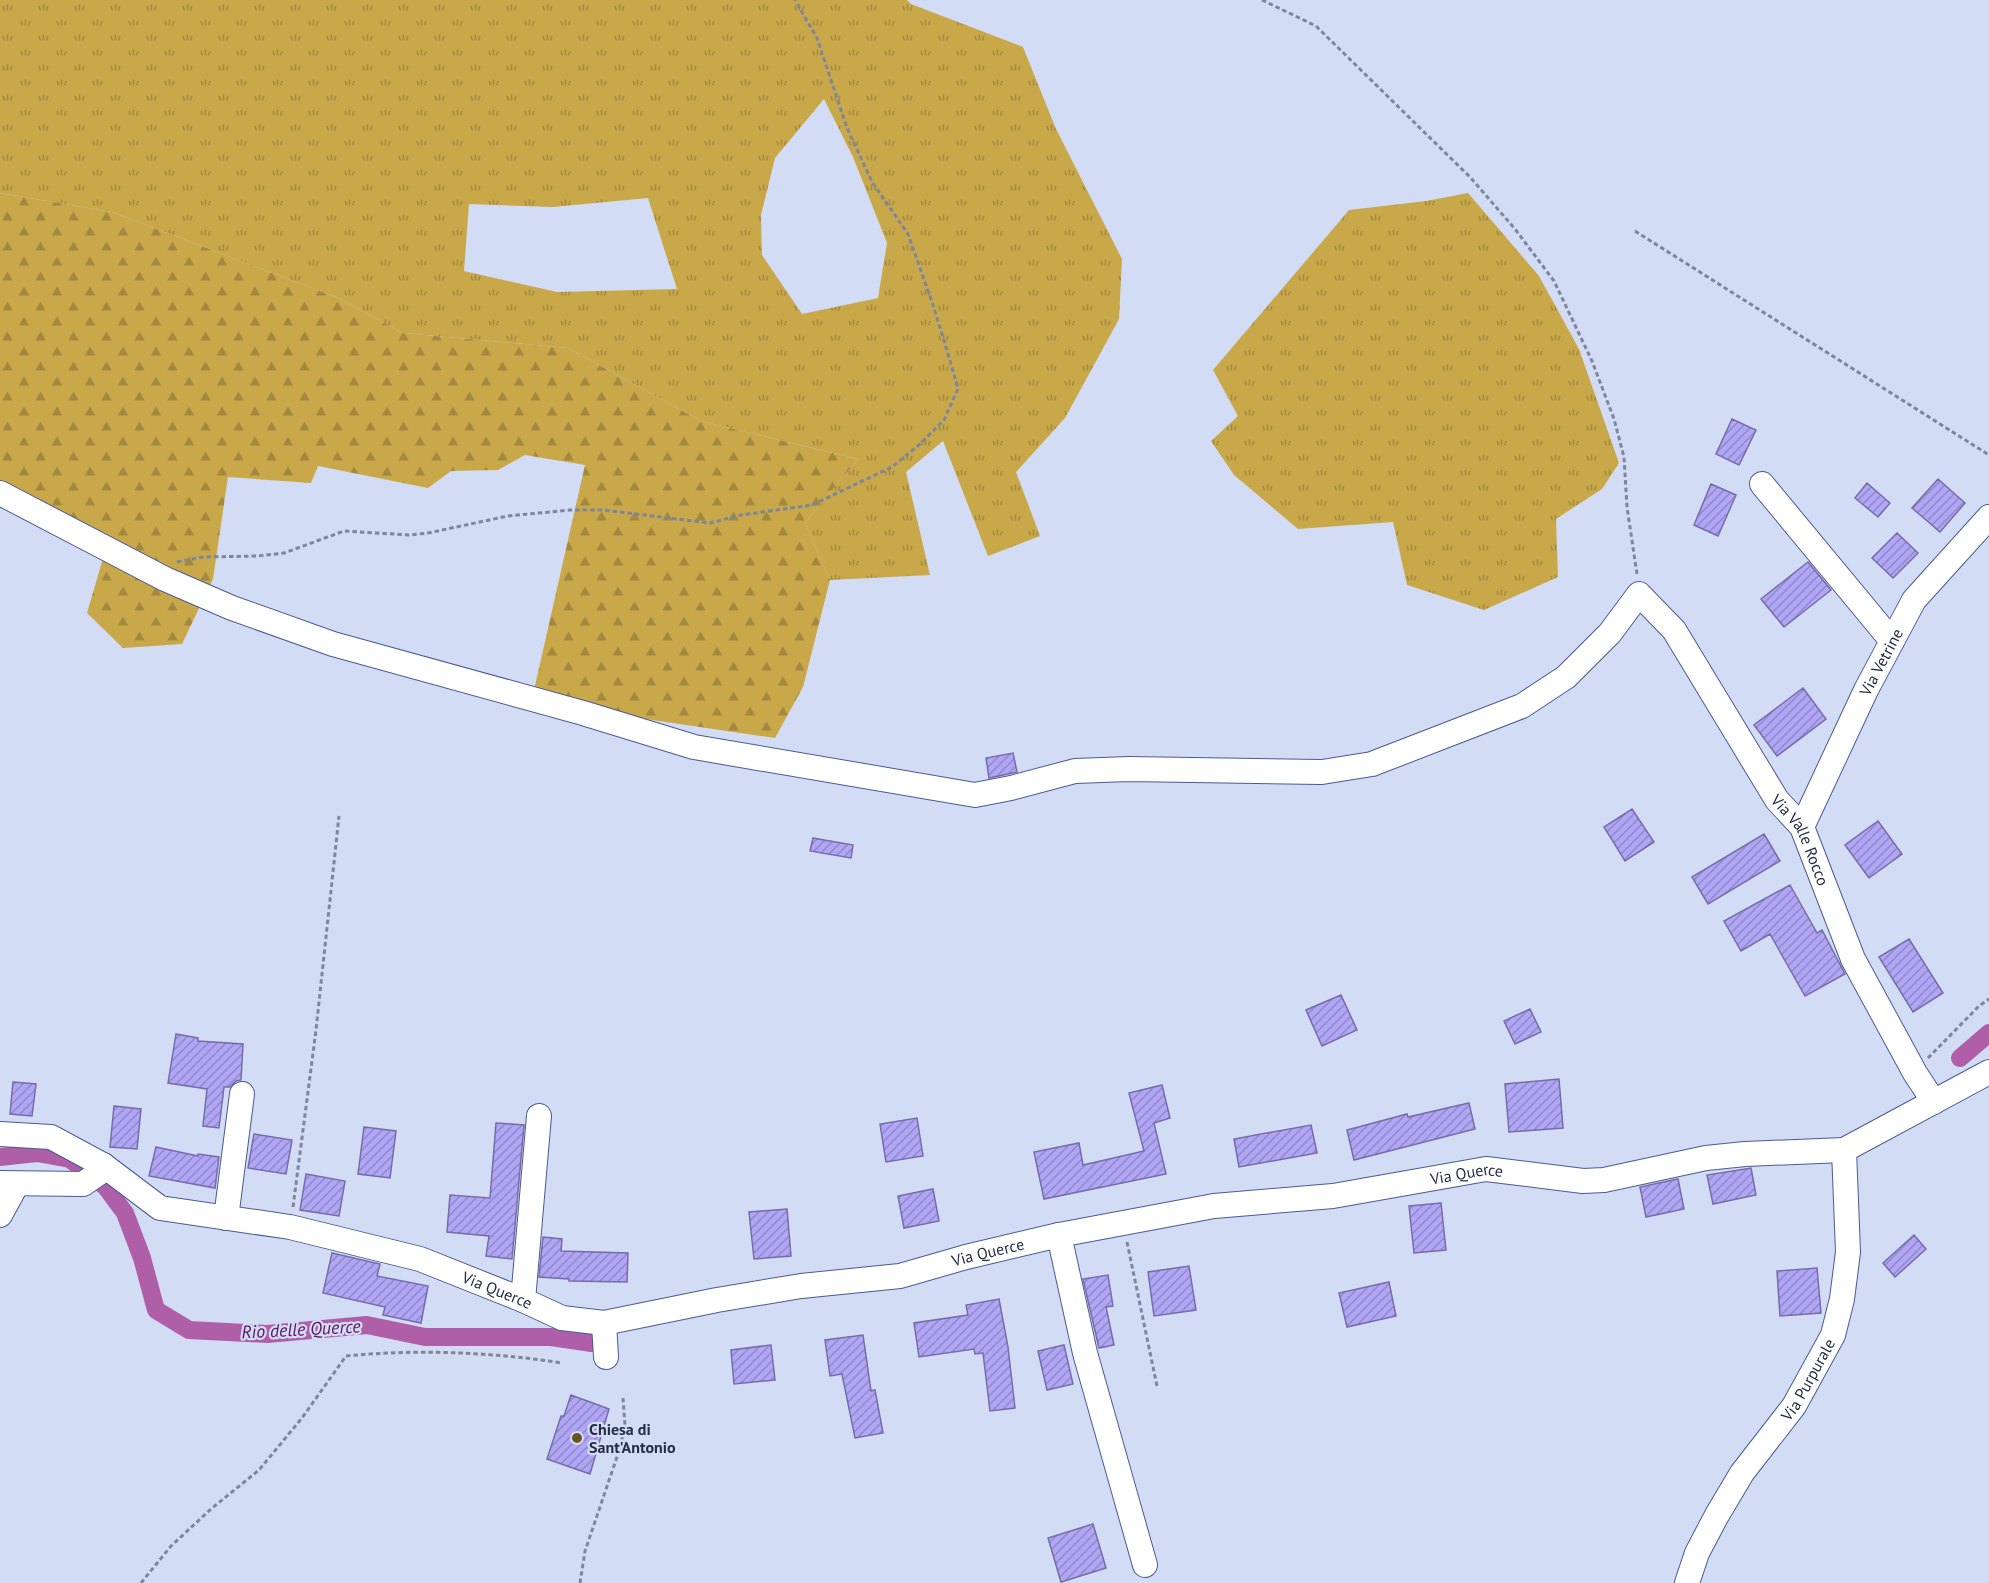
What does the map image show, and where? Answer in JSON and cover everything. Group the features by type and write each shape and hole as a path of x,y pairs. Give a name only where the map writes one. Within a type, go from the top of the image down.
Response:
{"street":[{"path":"1762,484 1892,641"},
{"path":"0,493 150,571 232,608 333,644 583,713 694,747 975,795 1075,771 1130,769 1322,772 1372,764 1513,710 1540,694 1574,670 1610,633 1639,594"},
{"name":"Via Vetrine","path":"1802,827 1866,690 1914,600 1989,517"},
{"name":"Via Valle Rocco","path":"1639,594 1674,630 1777,800 1802,827 1853,959 1915,1073 1934,1102"},
{"name":"Via Querce","path":"0,1134 51,1137 95,1174 160,1208 290,1227 420,1259 562,1318 604,1323 717,1299 801,1286 900,1276 966,1257 1059,1235 1214,1206 1354,1193 1486,1169 1583,1181 1604,1180 1706,1158 1844,1150 1989,1072"},
{"path":"226,1218 242,1094"},
{"path":"523,1300 539,1116"},
{"name":"Via Purpurale","path":"1687,1583 1697,1553 1717,1515 1742,1473 1794,1406 1833,1335 1842,1299 1848,1252 1844,1150"},
{"path":"0,1215 8,1183 95,1174"},
{"path":"1059,1235 1085,1353 1145,1565"},
{"path":"604,1323 606,1357"}],"path":[{"path":"150,571 177,562 203,557 284,553 344,531 418,534 508,516 570,510 603,510 710,523 741,515 812,505 892,467 920,444 944,420 958,390 948,354 908,234 872,182 847,128 817,38 795,0"},
{"path":"1262,0 1316,26 1470,177 1515,229 1554,281 1592,361 1614,419 1624,457 1627,507 1639,594"},
{"path":"1635,231 1989,455"},
{"path":"290,1227 316,1030 339,816"},
{"path":"1915,1073 1936,1048 1989,999"},
{"path":"1123,1223 1157,1386"},
{"path":"141,1583 171,1546 211,1509 259,1470 302,1418 346,1356 385,1353 515,1355 562,1363"},
{"path":"579,1583 585,1551 623,1435 625,1426 623,1398"}],"green space":[{"path":"0,0 907,0 911,4 1023,47 1056,129 1122,259 1119,319 1065,418 1016,472 1040,536 988,556 943,441 906,472 930,575 830,580 805,523 858,459 701,421 568,348 403,333 336,297 112,212 0,193","holes":["824,99 853,157 887,243 878,298 802,314 762,255 761,215 775,158","648,198 677,289 557,292 464,271 469,204 553,207"]},
{"path":"0,193 112,212 336,297 403,333 568,348 701,421 858,459 805,523 830,580 803,687 775,738 632,717 534,690 585,465 525,455 498,470 451,471 428,488 318,466 311,483 228,477 213,579 182,644 123,648 87,613 108,541 0,485"},
{"path":"1468,193 1539,276 1579,349 1619,463 1602,489 1556,519 1558,577 1484,610 1407,585 1393,522 1298,529 1234,475 1211,441 1238,416 1213,370 1349,210 1426,201"}],"building":[{"path":"1732,419 1756,430 1739,465 1716,454"},
{"path":"1938,479 1965,503 1940,532 1912,508"},
{"path":"1867,483 1890,503 1878,517 1855,498"},
{"path":"1711,484 1736,495 1718,536 1694,525"},
{"path":"1897,533 1918,553 1893,578 1872,558"},
{"path":"1808,562 1831,590 1784,627 1761,599"},
{"path":"1803,688 1826,719 1777,756 1754,725"},
{"path":"1013,753 1017,772 989,778 986,758"},
{"path":"1632,809 1654,842 1625,861 1604,827"},
{"path":"1878,821 1902,854 1869,878 1845,845"},
{"path":"1764,834 1780,861 1708,904 1692,877"},
{"path":"813,838 853,845 851,858 810,851"},
{"path":"1790,885 1817,933 1822,930 1845,974 1805,996 1770,934 1741,951 1724,921"},
{"path":"1909,939 1943,993 1913,1012 1879,957"},
{"path":"1341,995 1357,1030 1322,1046 1306,1010"},
{"path":"1530,1009 1541,1032 1515,1044 1504,1021"},
{"path":"176,1034 198,1038 198,1041 243,1044 241,1080 236,1081 230,1087 224,1087 219,1128 203,1126 207,1089 168,1083"},
{"path":"1559,1079 1563,1128 1509,1132 1505,1084"},
{"path":"13,1082 36,1084 32,1116 10,1114"},
{"path":"1162,1085 1170,1118 1154,1123 1166,1174 1044,1199 1034,1152 1079,1143 1083,1165 1144,1151 1129,1093"},
{"path":"1469,1103 1475,1129 1354,1160 1347,1130 1407,1114 1408,1117"},
{"path":"114,1106 141,1109 137,1149 110,1147"},
{"path":"917,1118 923,1156 886,1162 880,1124"},
{"path":"496,1123 524,1125 512,1259 486,1256 489,1236 447,1232 450,1195 490,1198"},
{"path":"1311,1125 1317,1153 1239,1167 1234,1139"},
{"path":"364,1127 396,1131 390,1178 358,1174"},
{"path":"254,1134 292,1140 286,1174 248,1168"},
{"path":"156,1147 198,1156 198,1154 219,1157 215,1188 149,1176"},
{"path":"1751,1168 1756,1195 1713,1204 1707,1175"},
{"path":"306,1174 345,1181 339,1216 300,1210"},
{"path":"1678,1179 1684,1209 1646,1217 1640,1187"},
{"path":"933,1189 939,1221 904,1228 898,1196"},
{"path":"1441,1203 1446,1250 1414,1253 1409,1206"},
{"path":"787,1209 791,1256 754,1259 749,1212"},
{"path":"1914,1235 1926,1249 1895,1277 1883,1263"},
{"path":"543,1237 562,1239 561,1251 628,1253 627,1282 569,1281 569,1279 539,1277"},
{"path":"332,1253 380,1264 377,1276 428,1286 421,1323 383,1315 385,1307 323,1293"},
{"path":"1189,1266 1196,1310 1154,1316 1148,1272"},
{"path":"1817,1268 1821,1313 1780,1316 1777,1271"},
{"path":"1108,1275 1113,1306 1106,1307 1114,1345 1099,1348 1083,1279"},
{"path":"1389,1282 1396,1316 1347,1327 1339,1293"},
{"path":"999,1299 1008,1347 1015,1408 990,1411 983,1353 975,1354 974,1349 919,1357 914,1323 968,1315 966,1305"},
{"path":"863,1335 871,1391 875,1390 883,1433 855,1438 842,1374 830,1376 825,1340"},
{"path":"771,1345 775,1380 734,1384 731,1350"},
{"path":"1064,1345 1073,1384 1047,1390 1038,1351"},
{"name":"Chiesa di Sant'Antonio","path":"571,1395 609,1409 590,1474 547,1459 561,1416 564,1416"},
{"path":"1093,1524 1106,1568 1061,1582 1048,1538"}],"waterway":[{"name":"Rio delle Querce","path":"1960,1058 1989,1033"},
{"name":"Rio delle Querce","path":"0,1157 37,1153 70,1159 105,1186 125,1213 142,1258 156,1310 189,1330 267,1334 367,1325 425,1337 551,1337 592,1343"}],"place":[{"name":"Chiesa di Sant'Antonio","path":"577,1438"}]}
